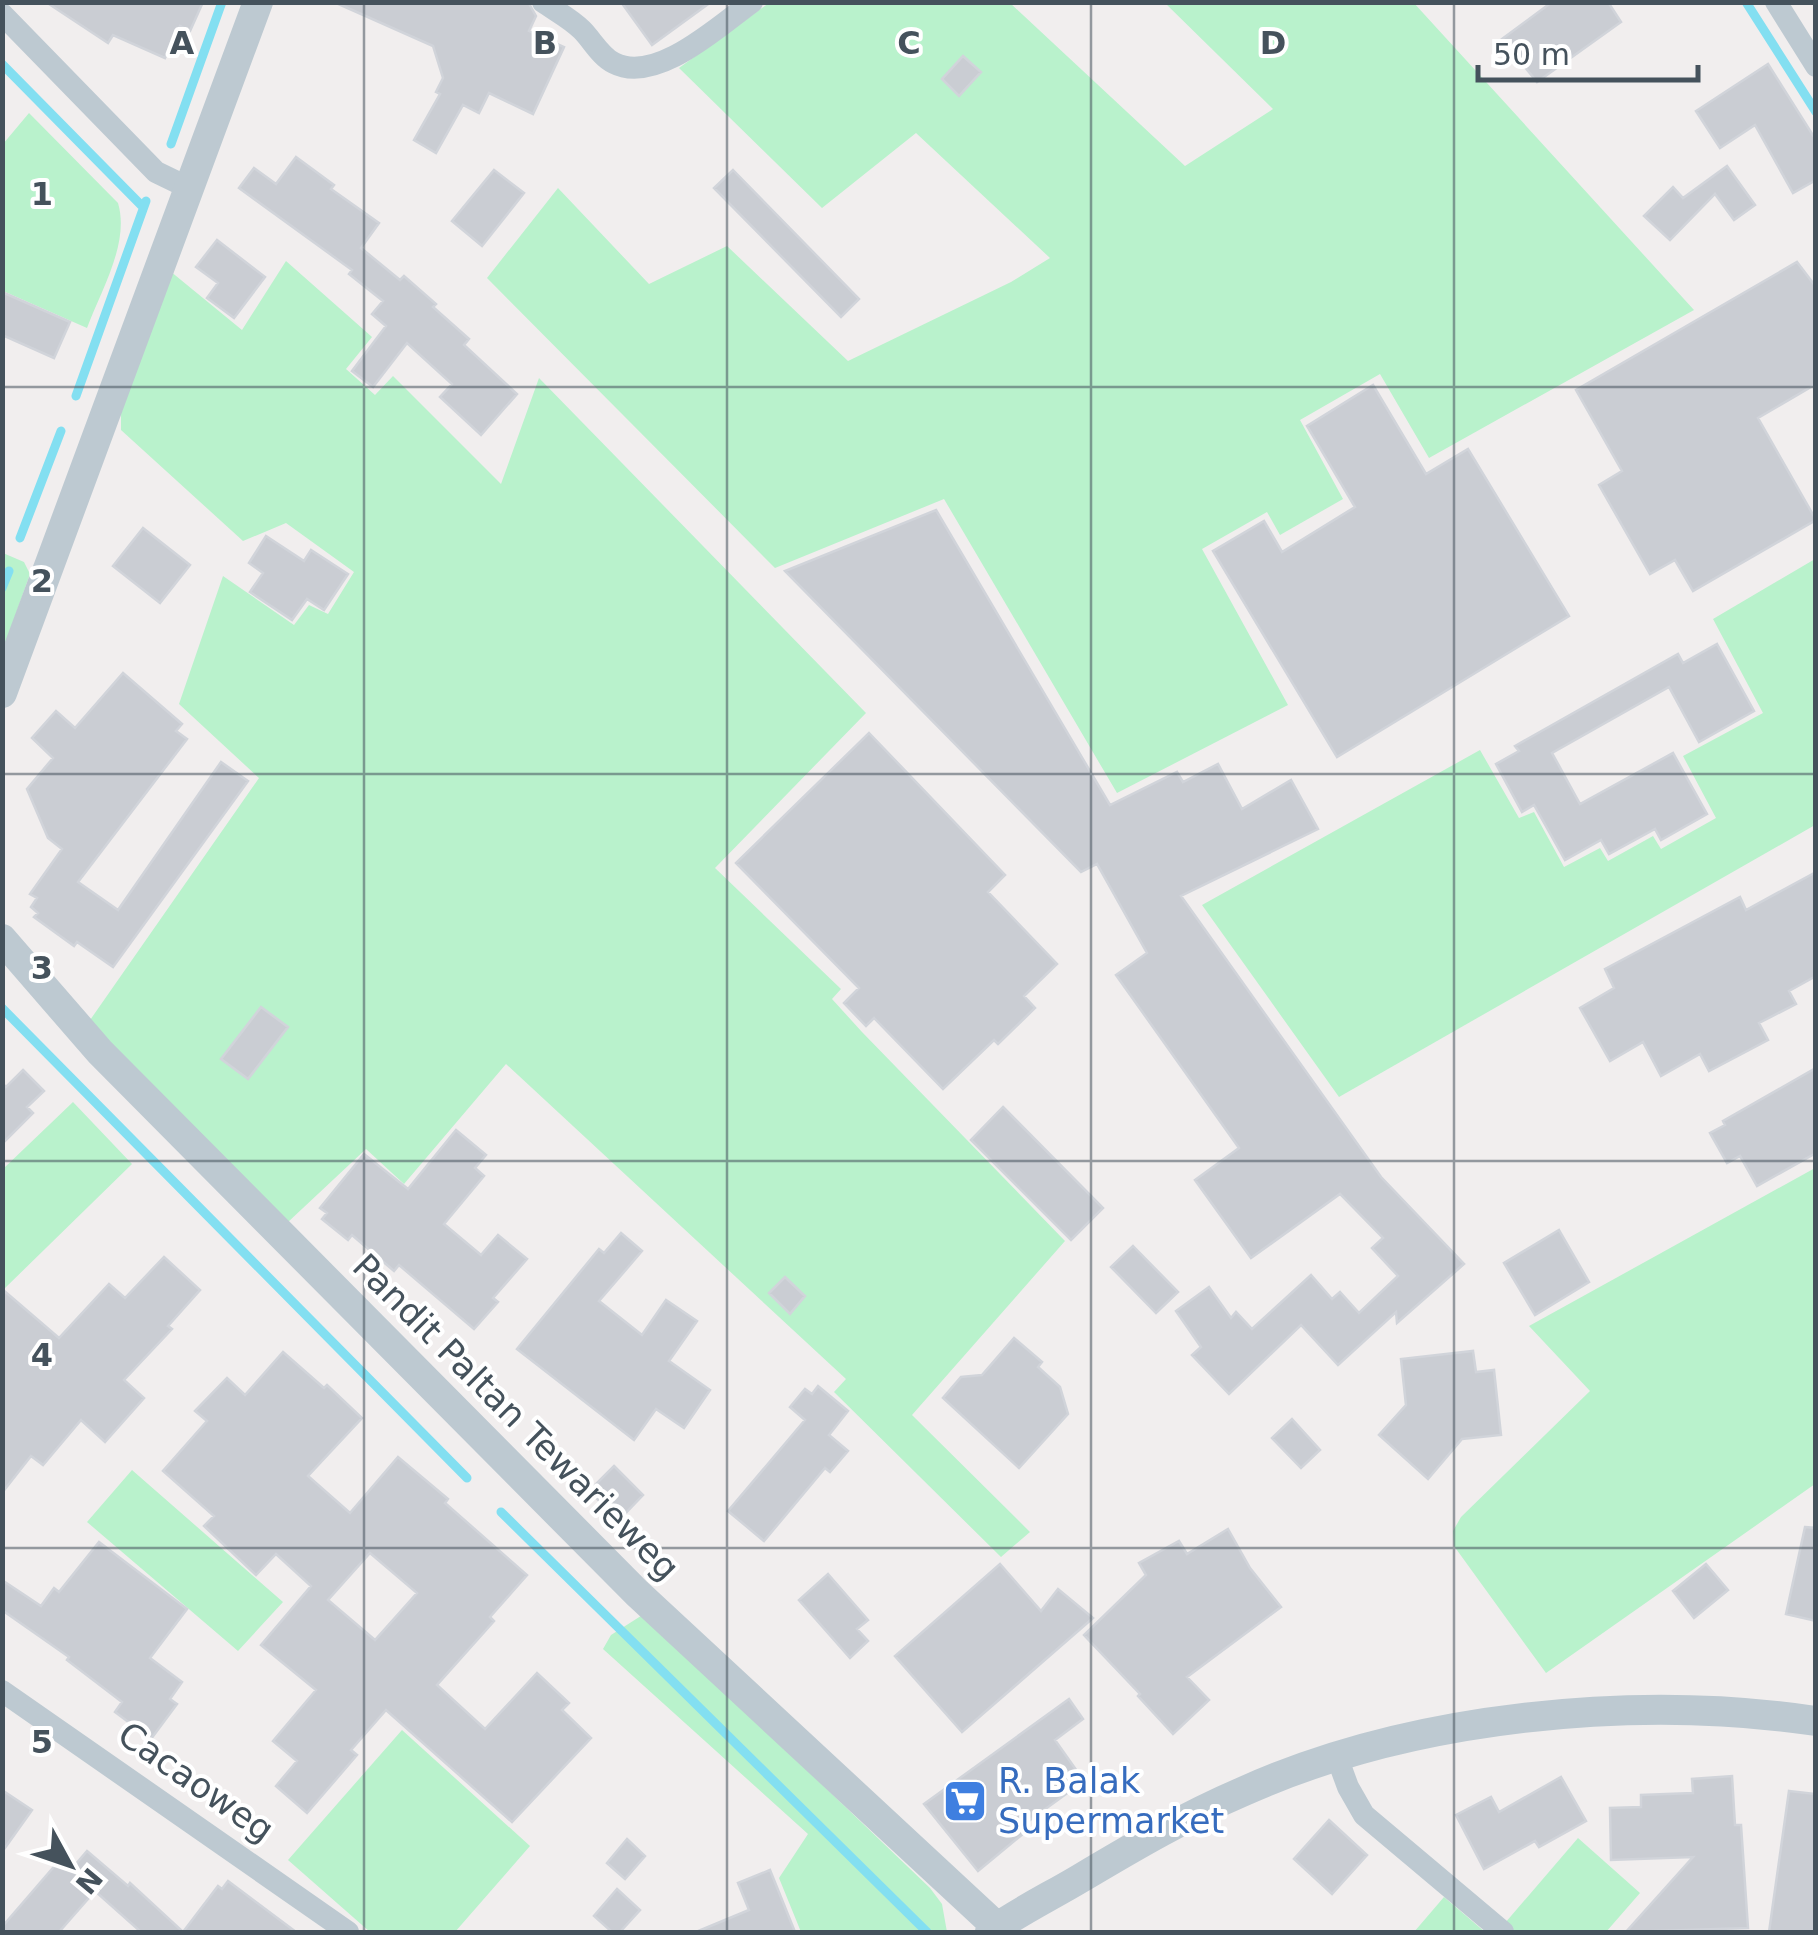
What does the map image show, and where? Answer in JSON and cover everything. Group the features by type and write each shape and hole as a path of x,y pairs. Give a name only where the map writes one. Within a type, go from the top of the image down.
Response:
{"street":[{"path":"2,693 258,2"},
{"path":"544,2 580,27 610,61 637,67 654,66 672,58 752,2"},
{"path":"1776,2 1816,66"},
{"path":"2,14 156,172 188,188"},
{"name":"Pandit Paltan Tewarieweg","path":"2,939 100,1052 637,1594 996,1931"},
{"name":"Cacaoweg","path":"2,1692 348,1932"},
{"path":"996,1931 1178,1823 1244,1791 1337,1757 1439,1732 1552,1715 1661,1708 1816,1720"},
{"path":"1337,1757 1364,1815 1503,1932"}],"green space":[{"path":"1413,2 1694,310 1429,458 1380,374 1300,420 1343,499 1280,535 1267,512 1202,549 1288,705 1117,793 944,499 775,568 487,278 558,188 649,284 727,246 848,361 1011,282 1050,258 916,133 822,208 679,68 769,3 1010,3 1185,166 1273,109 1165,3"},
{"path":"29,113 118,203 121,218 117,250 87,328 3,291 3,144"},
{"path":"286,261 372,337 346,369 375,395 393,376 501,484 539,378 866,713 715,868 841,989 832,999 1065,1241 912,1415 1030,1532 1001,1557 834,1392 846,1379 506,1064 404,1184 366,1149 287,1223 88,1023 259,778 179,704 223,576 294,625 309,605 328,614 354,572 286,523 243,541 121,430 121,410 170,271 242,330"},
{"path":"3,553 24,562 30,574 3,650"},
{"path":"1815,559 1815,825 1339,1097 1202,905 1480,750 1519,818 1534,812 1564,867 1600,848 1608,861 1653,836 1661,849 1716,818 1683,756 1763,713 1713,619"},
{"path":"73,1102 132,1164 3,1290 3,1169"},
{"path":"1815,1168 1815,1484 1546,1673 1454,1546 1453,1531 1461,1517 1590,1391 1529,1326"},
{"path":"132,1470 283,1602 238,1651 87,1522"},
{"path":"644,1614 930,1888 942,1904 947,1932 801,1932 779,1878 808,1834 603,1649 611,1635"},
{"path":"402,1730 530,1846 455,1932 370,1932 288,1860"},
{"path":"1578,1838 1640,1893 1606,1932 1516,1932 1505,1923"},
{"path":"1444,1897 1485,1932 1414,1932"}],"building":[{"path":"46,2 203,2 190,31 180,26 165,58 113,35 108,43"},
{"path":"334,2 528,2 536,16 529,31 564,47 533,114 489,93 479,113 463,105 436,153 414,140 440,94 436,92 443,78 433,46"},
{"path":"621,2 711,2 652,45"},
{"path":"1552,2 1608,2 1621,22 1537,82 1502,39"},
{"path":"963,56 981,72 959,96 942,79"},
{"path":"1768,64 1816,140 1816,180 1793,193 1755,125 1720,148 1696,111"},
{"path":"296,157 334,185 331,189 379,223 361,248 400,280 404,276 436,304 433,307 469,339 464,345 517,394 481,435 440,397 452,384 407,343 373,387 352,371 386,326 372,314 383,301 349,274 352,270 239,188 254,168 276,184"},
{"path":"1727,166 1755,205 1734,220 1715,194 1670,240 1644,216 1673,187 1683,198"},
{"path":"494,170 524,193 482,246 452,221"},
{"path":"733,170 859,299 841,317 714,188"},
{"path":"217,240 265,277 234,318 207,298 218,283 196,267"},
{"path":"1797,262 1816,287 1816,384 1758,418 1816,520 1693,591 1675,560 1650,574 1599,485 1622,471 1576,390"},
{"path":"2,292 70,322 54,358 2,335"},
{"path":"1373,385 1426,474 1468,449 1569,616 1337,757 1213,551 1264,521 1282,552 1355,507 1307,426"},
{"path":"936,510 1110,805 1177,772 1183,782 1218,764 1242,809 1291,780 1318,829 1181,896 1381,1177 1464,1264 1397,1323 1396,1312 1338,1365 1301,1325 1229,1394 1192,1355 1201,1347 1176,1311 1209,1287 1231,1318 1236,1312 1252,1329 1311,1275 1332,1299 1340,1292 1359,1313 1398,1276 1372,1248 1383,1238 1340,1194 1251,1258 1195,1180 1239,1148 1116,975 1147,953 1097,864 1081,872 785,571"},
{"path":"143,528 190,565 160,603 113,566"},
{"path":"266,536 304,561 311,550 348,574 324,610 307,599 292,620 250,592 263,573 249,563"},
{"path":"1717,644 1754,711 1699,742 1669,687 1552,753 1580,804 1673,753 1707,814 1661,840 1655,829 1609,854 1601,840 1565,860 1534,805 1522,812 1496,764 1519,751 1515,746 1678,654 1683,663"},
{"path":"123,673 182,724 176,731 187,739 78,882 118,910 221,762 248,781 113,967 77,942 74,946 34,917 38,913 31,907 37,898 30,894 62,849 48,838 27,789 53,758 32,738 56,711 75,728"},
{"path":"869,733 1005,875 988,892 1057,964 1024,996 1035,1008 998,1044 994,1040 943,1089 874,1018 866,1026 844,1003 859,988 736,863"},
{"path":"1816,872 1816,976 1789,991 1796,1004 1759,1023 1768,1040 1709,1071 1700,1054 1661,1076 1643,1042 1610,1061 1580,1008 1614,988 1605,969 1740,897 1746,910"},
{"path":"261,1007 288,1027 248,1079 221,1059"},
{"path":"1816,1068 1816,1153 1757,1186 1740,1156 1727,1163 1710,1133 1725,1125 1723,1121"},
{"path":"23,1070 44,1091 27,1107 33,1113 2,1144 2,1083 6,1087"},
{"path":"1003,1107 1103,1208 1071,1240 971,1140"},
{"path":"456,1130 486,1155 475,1168 484,1176 444,1224 481,1255 498,1235 527,1259 493,1298 498,1302 474,1329 399,1265 394,1271 352,1235 348,1240 322,1219 327,1213 320,1208 364,1154 408,1189"},
{"path":"1559,1230 1589,1282 1535,1315 1504,1263"},
{"path":"621,1233 642,1251 599,1301 642,1335 666,1300 697,1321 669,1361 710,1390 684,1428 656,1409 634,1440 517,1349 599,1249 604,1253"},
{"path":"1133,1246 1178,1292 1156,1313 1111,1267"},
{"path":"164,1257 200,1290 168,1326 172,1329 124,1380 144,1398 105,1442 81,1420 43,1465 31,1456 2,1493 2,1289 59,1338 109,1284 125,1298"},
{"path":"785,1277 805,1296 790,1314 769,1293"},
{"path":"1014,1338 1042,1362 1038,1367 1060,1387 1068,1414 1019,1468 943,1398 961,1377 982,1375"},
{"path":"1473,1351 1476,1372 1494,1370 1501,1435 1462,1439 1428,1479 1379,1435 1406,1405 1401,1359"},
{"path":"283,1352 362,1418 308,1476 350,1513 398,1457 527,1575 490,1617 494,1621 437,1685 485,1729 537,1673 569,1703 562,1710 591,1738 512,1822 386,1710 351,1750 357,1755 307,1813 276,1786 297,1761 273,1741 316,1690 261,1645 311,1586 276,1554 256,1575 204,1526 214,1516 163,1471 207,1421 195,1411 227,1378 245,1395","holes":["370,1553 417,1593 375,1640 328,1600"]},
{"path":"818,1386 848,1411 829,1435 848,1451 830,1472 825,1468 764,1541 728,1511 805,1420 790,1407 805,1389 812,1394"},
{"path":"1292,1419 1320,1450 1301,1468 1272,1438"},
{"path":"614,1466 643,1495 619,1520 589,1491"},
{"path":"1805,1527 1816,1528 1816,1621 1786,1614"},
{"path":"1228,1529 1250,1568 1281,1607 1187,1677 1209,1700 1173,1734 1084,1635 1146,1575 1139,1563 1179,1541 1187,1554"},
{"path":"99,1542 187,1609 150,1658 182,1682 170,1699 177,1704 151,1739 115,1712 122,1702 67,1660 69,1657 2,1610 2,1580 41,1606 54,1588 59,1592"},
{"path":"1000,1564 1041,1611 1058,1589 1093,1618 962,1732 895,1656"},
{"path":"1706,1564 1728,1590 1694,1618 1673,1591"},
{"path":"828,1574 868,1620 857,1629 868,1641 850,1658 799,1600"},
{"path":"1069,1699 1083,1719 1055,1740 1084,1781 1026,1823 1030,1828 978,1871 924,1804"},
{"path":"1732,1776 1735,1825 1741,1825 1748,1928 1626,1932 1693,1857 1611,1860 1610,1808 1641,1807 1641,1795 1693,1793 1692,1779"},
{"path":"1561,1777 1586,1821 1539,1847 1535,1841 1484,1869 1456,1815 1491,1797 1499,1812"},
{"path":"2,1790 32,1810 2,1852"},
{"path":"1789,1791 1816,1794 1816,1932 1769,1932"},
{"path":"1329,1820 1367,1855 1332,1894 1294,1859"},
{"path":"627,1839 645,1856 625,1879 607,1863"},
{"path":"87,1851 128,1886 130,1883 183,1932 141,1932 95,1891 59,1932 2,1932 2,1927 64,1855 75,1865"},
{"path":"770,1870 795,1932 696,1932 749,1910 738,1883"},
{"path":"228,1881 296,1932 183,1932 218,1886 222,1889"},
{"path":"617,1889 640,1910 620,1932 612,1932 594,1916"}],"waterway":[{"path":"171,144 222,2"},
{"path":"1746,2 1816,112"},
{"path":"2,64 143,207"},
{"path":"76,396 146,201"},
{"path":"20,538 61,431"},
{"path":"2,588 9,571"},
{"path":"2,1008 467,1478"},
{"path":"501,1512 927,1932"}],"place":[{"name":"R. Balak Supermarket","path":"965,1801"}]}
